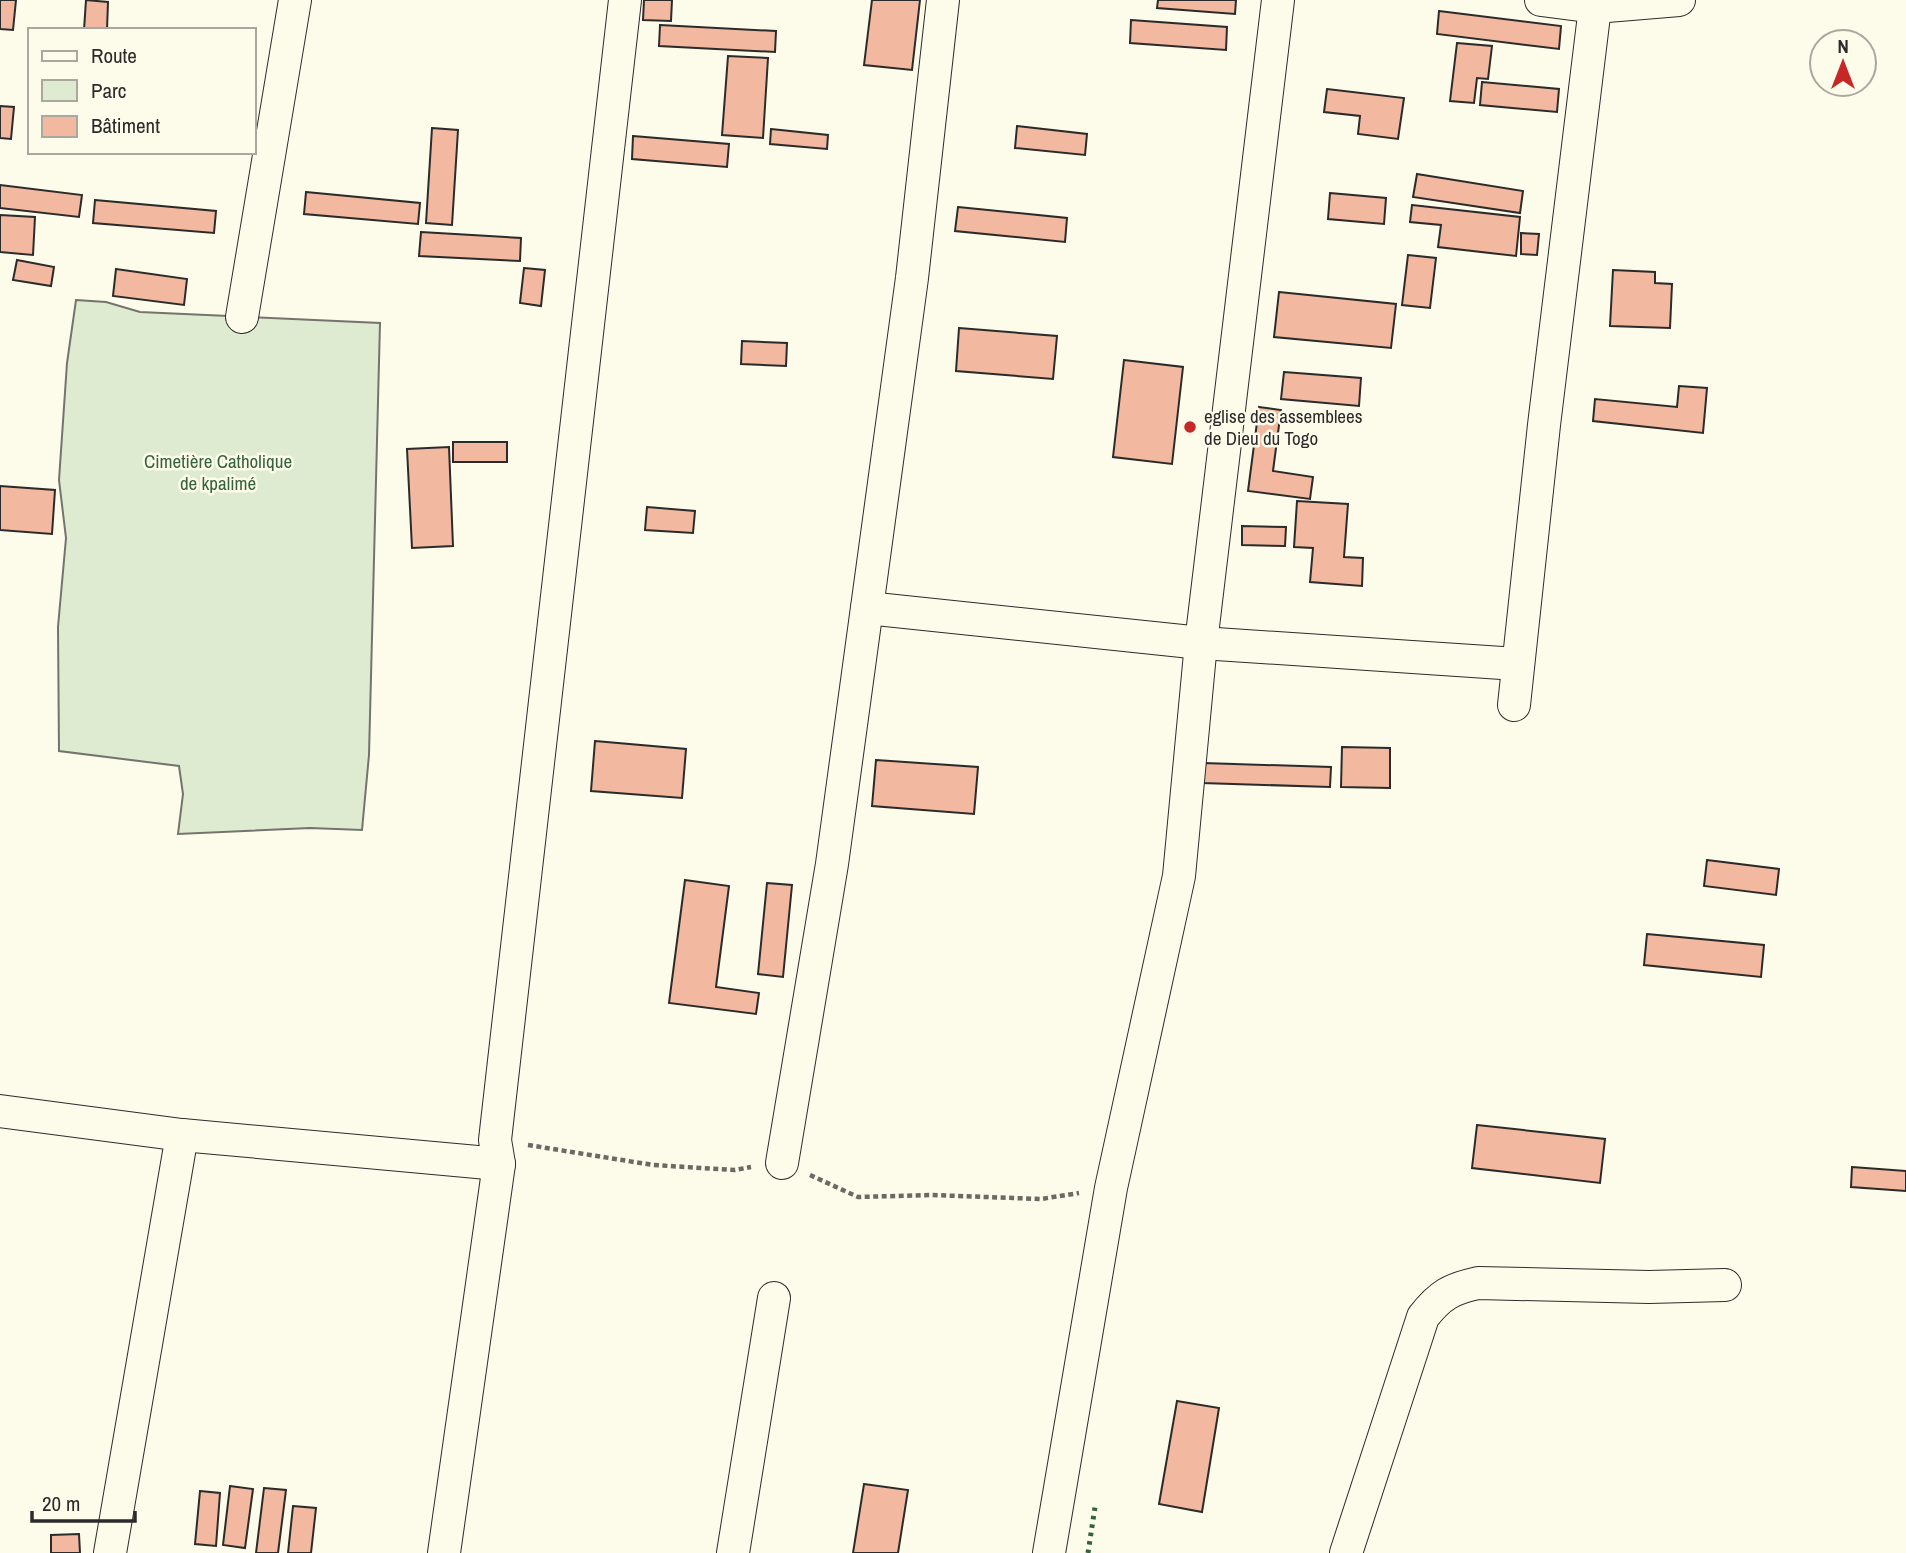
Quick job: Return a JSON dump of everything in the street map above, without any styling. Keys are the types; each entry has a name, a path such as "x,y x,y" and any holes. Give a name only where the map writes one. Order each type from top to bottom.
{"street":[{"path":"242,317 295,0"},
{"path":"444,1553 499,1164 495,1140 625,0"},
{"path":"782,1163 832,864 912,278 943,0"},
{"path":"1049,1553 1111,1188 1179,876 1201,643 1278,0"},
{"path":"1541,0 1595,8 1679,0"},
{"path":"1514,705 1545,411 1595,8"},
{"path":"867,608 1201,643 1517,664"},
{"path":"0,1111 182,1135 499,1164"},
{"path":"110,1553 182,1135"},
{"path":"1346,1553 1423,1317 1436,1301 1455,1288 1479,1283 1649,1287 1725,1285"},
{"path":"733,1553 774,1298"}],"green space":[{"name":"Cimetière Catholique de kpalimé","path":"76,300 106,302 140,312 380,323 369,755 362,830 310,828 178,834 183,794 179,766 59,751 58,627 66,538 59,480 67,363"}],"building":[{"path":"0,0 16,0 13,30 0,29"},
{"path":"86,0 108,2 107,28 84,28"},
{"path":"644,0 672,0 671,21 643,20"},
{"path":"872,0 920,0 912,70 864,65"},
{"path":"1158,0 1236,0 1235,14 1157,8"},
{"path":"1439,11 1561,26 1559,49 1437,34"},
{"path":"1131,20 1227,27 1226,50 1130,43"},
{"path":"660,25 776,31 775,52 659,46"},
{"path":"1457,43 1492,46 1488,79 1477,78 1474,103 1450,101"},
{"path":"728,56 768,58 763,138 722,135"},
{"path":"1482,82 1559,89 1557,112 1480,105"},
{"path":"1327,89 1404,98 1398,139 1358,134 1360,116 1324,112"},
{"path":"0,106 14,107 11,139 0,138"},
{"path":"1017,126 1087,134 1085,155 1015,148"},
{"path":"432,128 458,130 452,225 426,223"},
{"path":"771,129 828,135 827,149 770,144"},
{"path":"633,136 729,144 727,167 632,159"},
{"path":"1417,174 1523,191 1520,213 1413,197"},
{"path":"0,185 82,195 79,217 0,208"},
{"path":"306,192 420,203 418,224 304,214"},
{"path":"1330,193 1386,198 1384,224 1328,219"},
{"path":"95,200 216,211 214,233 93,223"},
{"path":"1412,205 1520,217 1516,256 1438,247 1441,225 1410,222"},
{"path":"958,207 1067,218 1065,242 955,231"},
{"path":"0,215 35,217 33,255 0,252"},
{"path":"421,232 521,238 520,261 419,256"},
{"path":"1521,233 1539,234 1537,255 1521,254"},
{"path":"1408,255 1436,258 1430,308 1402,305"},
{"path":"17,260 54,267 51,286 13,280"},
{"path":"524,268 545,270 541,306 520,303"},
{"path":"116,269 187,279 184,305 113,296"},
{"path":"1613,270 1655,272 1655,283 1672,284 1670,328 1610,326"},
{"path":"1279,292 1396,304 1391,348 1274,337"},
{"path":"959,328 1057,336 1053,379 956,371"},
{"path":"742,341 787,343 786,366 741,364"},
{"path":"1124,360 1183,367 1172,464 1113,457"},
{"path":"1284,372 1361,378 1359,406 1281,399"},
{"path":"1679,386 1707,388 1703,433 1593,421 1595,399 1677,407"},
{"path":"1259,407 1281,410 1273,471 1313,477 1310,499 1248,491"},
{"path":"453,442 507,442 507,462 453,462"},
{"path":"449,447 453,546 412,548 407,449"},
{"path":"0,486 55,490 52,534 0,530"},
{"path":"1297,501 1348,504 1344,557 1363,558 1362,586 1310,582 1313,548 1294,547"},
{"path":"647,507 695,511 693,533 645,530"},
{"path":"1242,526 1286,527 1285,546 1242,545"},
{"path":"595,741 686,749 682,798 591,791"},
{"path":"1342,747 1390,748 1390,788 1341,787"},
{"path":"876,760 978,767 974,814 872,806"},
{"path":"1203,763 1331,767 1330,787 1202,783"},
{"path":"1707,860 1779,869 1776,895 1704,886"},
{"path":"685,880 729,886 716,987 759,993 756,1014 669,1003"},
{"path":"767,883 792,885 783,977 758,974"},
{"path":"1647,934 1764,945 1761,977 1644,965"},
{"path":"1477,1125 1605,1139 1600,1183 1472,1168"},
{"path":"1852,1167 1906,1171 1906,1191 1851,1187"},
{"path":"1177,1401 1219,1408 1202,1512 1159,1504"},
{"path":"864,1484 908,1490 898,1553 853,1553"},
{"path":"230,1486 253,1489 245,1548 223,1545"},
{"path":"264,1488 286,1490 278,1553 256,1553"},
{"path":"200,1491 220,1493 216,1546 195,1544"},
{"path":"293,1506 316,1508 311,1553 288,1553"},
{"path":"79,1534 80,1553 51,1553 51,1535"}],"hedge":[{"path":"1088,1553 1095,1507"}],"place":[{"name":"eglise des assemblees de Dieu du Togo","path":"1190,427"}]}
